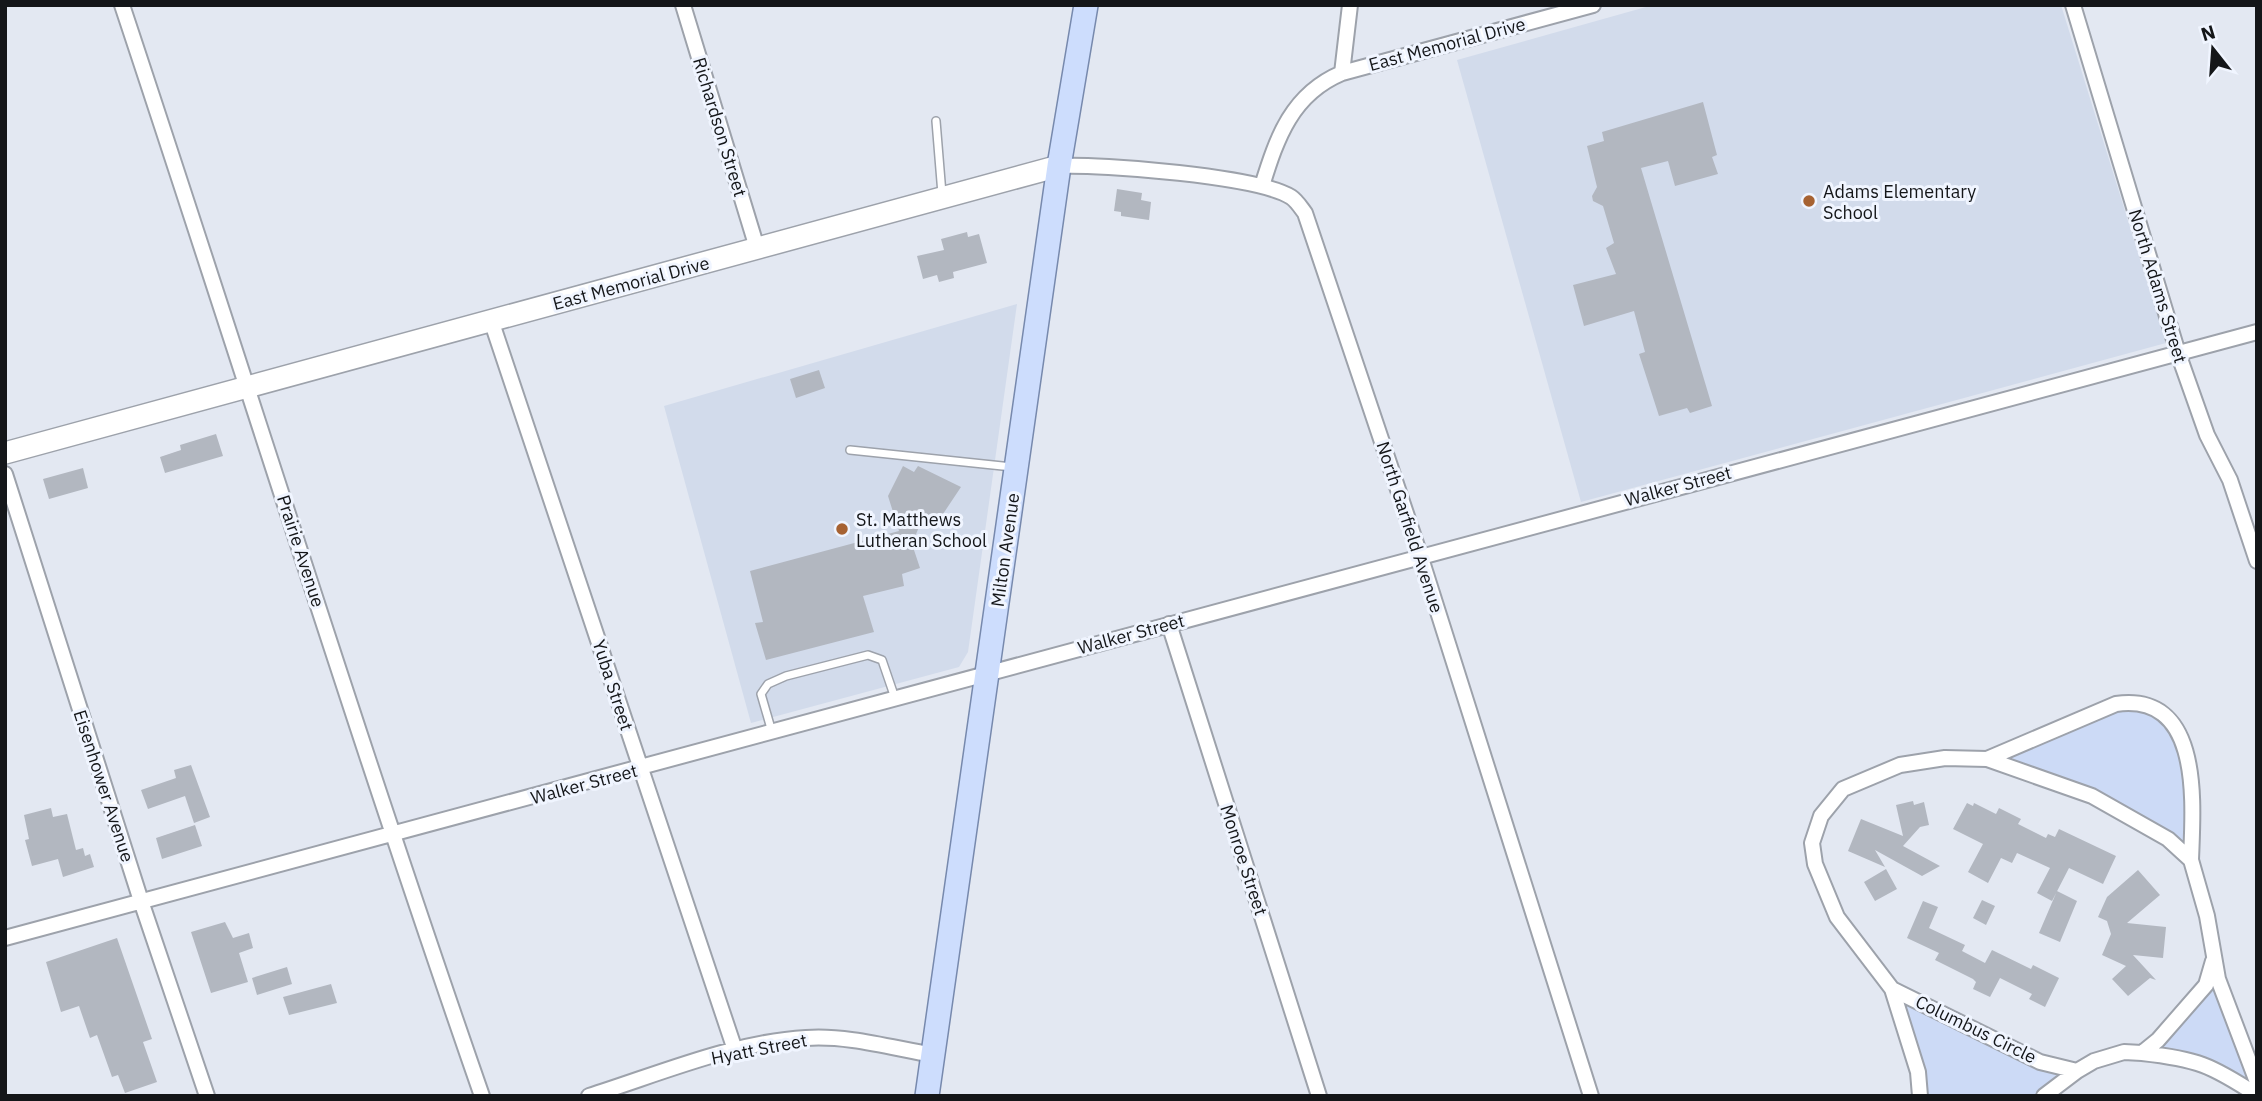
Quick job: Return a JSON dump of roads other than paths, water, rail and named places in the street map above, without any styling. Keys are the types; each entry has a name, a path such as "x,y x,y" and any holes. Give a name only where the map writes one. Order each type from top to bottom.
{"main road":[{"name":"Milton Avenue","path":"927,1096 1059,166 1086,5"},
{"name":"East Memorial Drive","path":"5,453 1059,166"}],"street":[{"name":"Prairie Avenue","path":"122,5 249,387 391,835 482,1096"},
{"name":"Richardson Street","path":"683,5 757,248"},
{"path":"1262,186 1272,155 1293,110 1306,94 1321,82 1342,73 1350,5"},
{"name":"East Memorial Drive","path":"1342,73 1593,5"},
{"name":"North Adams Street","path":"2073,5 2178,353 2207,435 2230,480 2257,561"},
{"name":"East Memorial Drive","path":"1059,166 1112,166 1262,186"},
{"name":"North Garfield Avenue","path":"1262,186 1294,199 1306,213 1420,555 1591,1096"},
{"name":"Yuba Street","path":"491,320 735,1050"},
{"name":"Walker Street","path":"5,938 641,769 1420,555 2257,332"},
{"name":"Eisenhower Avenue","path":"5,474 141,901 207,1096"},
{"name":"Monroe Street","path":"1169,624 1319,1096"},
{"name":"Columbus Circle","path":"1987,759 2116,704 2128,703 2156,710 2170,719 2176,728 2191,775 2191,860 2218,979 2232,1024 2257,1082"},
{"name":"Columbus Circle","path":"1920,1096 1918,1072 1892,989 1851,937 1828,899 1812,852 1815,829 1835,795 1868,776 1921,761 1987,759 2061,784 2126,813 2168,839 2191,860"},
{"path":"2142,1053 2192,1004 2206,985 2214,956"},
{"name":"Columbus Circle","path":"1892,989 2040,1062 2077,1071"},
{"name":"Hyatt Street","path":"589,1096 735,1050 806,1038 841,1039 934,1055"},
{"path":"2044,1096 2094,1061 2124,1052 2190,1058 2220,1071 2257,1095"}],"lane":[{"path":"936,121 942,198"},
{"path":"850,450 1016,467"},
{"path":"772,732 761,694 768,684 786,676 868,655 882,660 895,698"}],"place":[{"name":"Adams Elementary School","path":"1809,201"},
{"name":"St. Matthews Lutheran School","path":"842,529"}]}
